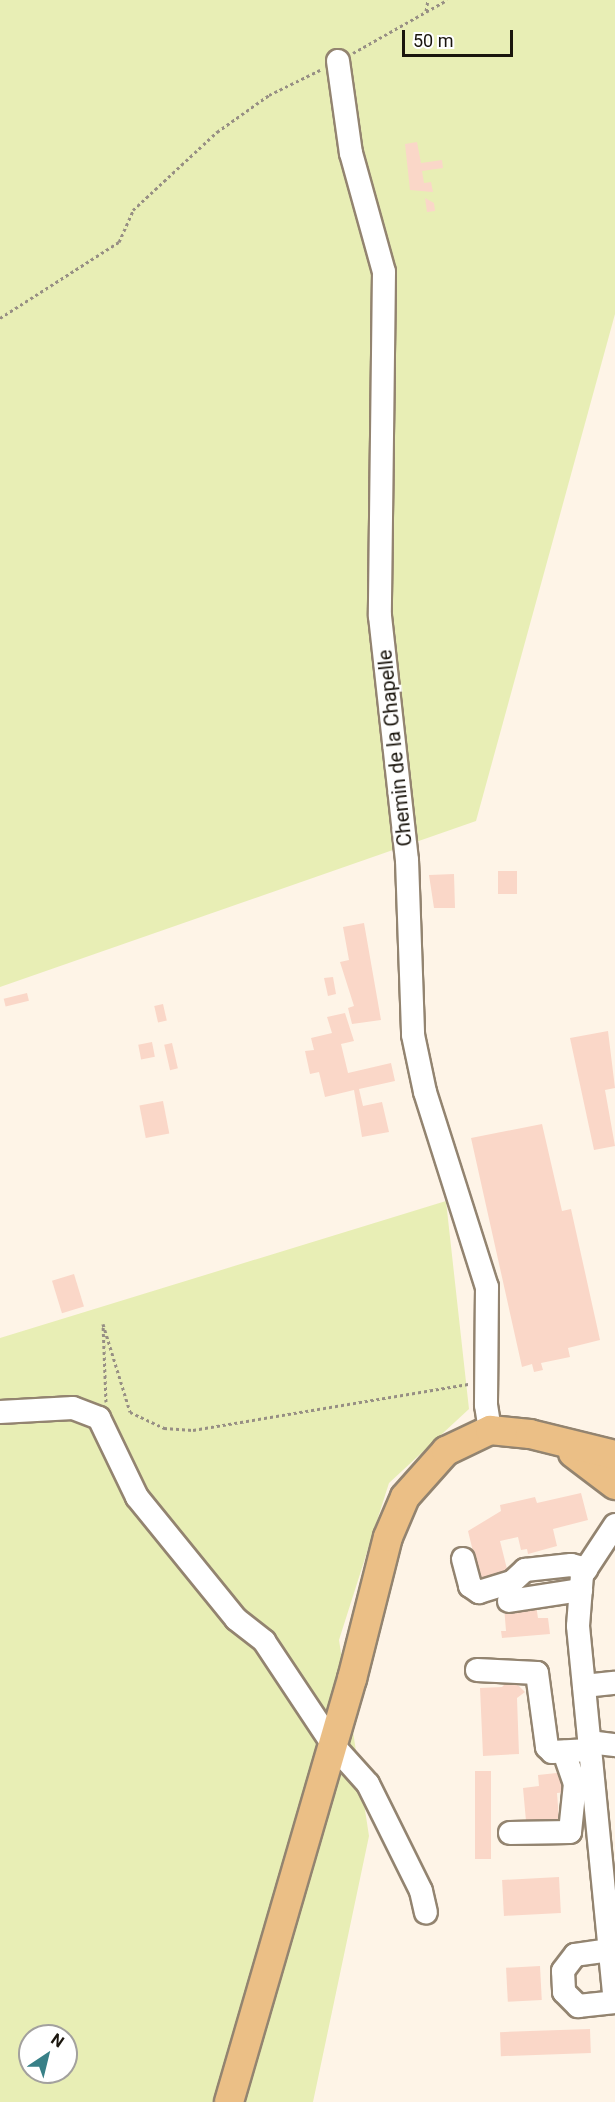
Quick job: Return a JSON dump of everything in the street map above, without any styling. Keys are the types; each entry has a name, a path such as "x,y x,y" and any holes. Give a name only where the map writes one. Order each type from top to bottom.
{"main road":[{"path":"229,2102 333,1745 388,1537 405,1497 446,1451 490,1430 530,1434 555,1443 615,1455"},
{"path":"555,1443 601,1471 615,1485"}],"street":[{"name":"Chemin de la Chapelle","path":"338,61 351,153 384,272 380,615 407,860 413,1035 425,1092 488,1287 490,1430"},
{"path":"0,1412 73,1408 91,1413 105,1427 117,1464 137,1497 236,1619 264,1641 333,1745 368,1784 421,1891 426,1912"},
{"path":"610,1950 575,1955 563,1971 564,1992 578,2006 615,2001 610,1950 599,1841 578,1626 595,1565 615,1525"},
{"path":"463,1559 470,1586 479,1592 512,1582 525,1570 595,1565"},
{"path":"509,1601 595,1565"},
{"path":"477,1670 537,1673 546,1747 552,1752 615,1745"},
{"path":"584,1686 615,1683"},
{"path":"564,1752 575,1785 575,1822 570,1832"},
{"path":"510,1833 570,1832 581,1842 599,1841"}],"path":[{"path":"426,11 428,0"},
{"path":"0,318 119,242 133,210 217,132 269,94 338,61 447,0"},
{"path":"91,1413 104,1407 109,1394 103,1323 130,1412 164,1428 193,1430 488,1381"}],"green space":[{"path":"0,0 615,0 615,314 476,821 0,987"},
{"path":"446,1201 469,1409 389,1483 339,1640 369,1836 313,2102 0,2102 0,1338"}],"building":[{"path":"417,142 421,163 442,160 443,168 422,171 424,183 431,182 433,192 410,190 405,144"},
{"path":"425,198 434,203 435,211 427,212"},
{"path":"498,871 517,871 517,894 498,894"},
{"path":"454,874 455,908 434,908 429,875"},
{"path":"364,923 381,1020 352,1024 348,1008 354,1006 340,962 349,960 343,927"},
{"path":"333,977 336,994 328,996 324,978"},
{"path":"27,993 29,1001 6,1007 4,999"},
{"path":"163,1004 167,1021 158,1023 154,1006"},
{"path":"345,1013 354,1041 341,1044 348,1073 391,1063 395,1081 359,1089 363,1106 382,1102 389,1132 362,1137 354,1090 325,1097 319,1072 310,1074 305,1051 314,1050 311,1038 332,1033 327,1017"},
{"path":"608,1031 615,1088 605,1090 615,1146 594,1150 570,1038"},
{"path":"152,1042 155,1057 141,1059 138,1045"},
{"path":"172,1043 178,1068 170,1070 164,1045"},
{"path":"163,1101 169,1133 146,1138 139,1106"},
{"path":"542,1124 562,1211 571,1209 600,1340 568,1348 570,1357 541,1363 543,1370 534,1372 532,1364 522,1367 471,1138"},
{"path":"74,1274 84,1307 62,1313 52,1281"},
{"path":"581,1493 588,1520 553,1529 557,1546 528,1554 527,1549 521,1550 518,1537 500,1541 509,1577 481,1584 468,1531 501,1511 500,1505 535,1497 537,1503"},
{"path":"536,1605 538,1618 548,1618 550,1634 502,1638 501,1631 506,1631 504,1606"},
{"path":"511,1678 525,1692 517,1698 519,1754 483,1756 480,1688 502,1687"},
{"path":"475,1771 491,1771 491,1859 475,1859"},
{"path":"566,1772 568,1792 557,1793 559,1819 526,1821 523,1788 539,1786 538,1775"},
{"path":"559,1877 561,1913 504,1916 502,1880"},
{"path":"540,1966 542,2000 508,2002 506,1968"},
{"path":"590,2029 591,2053 501,2056 500,2032"}]}
